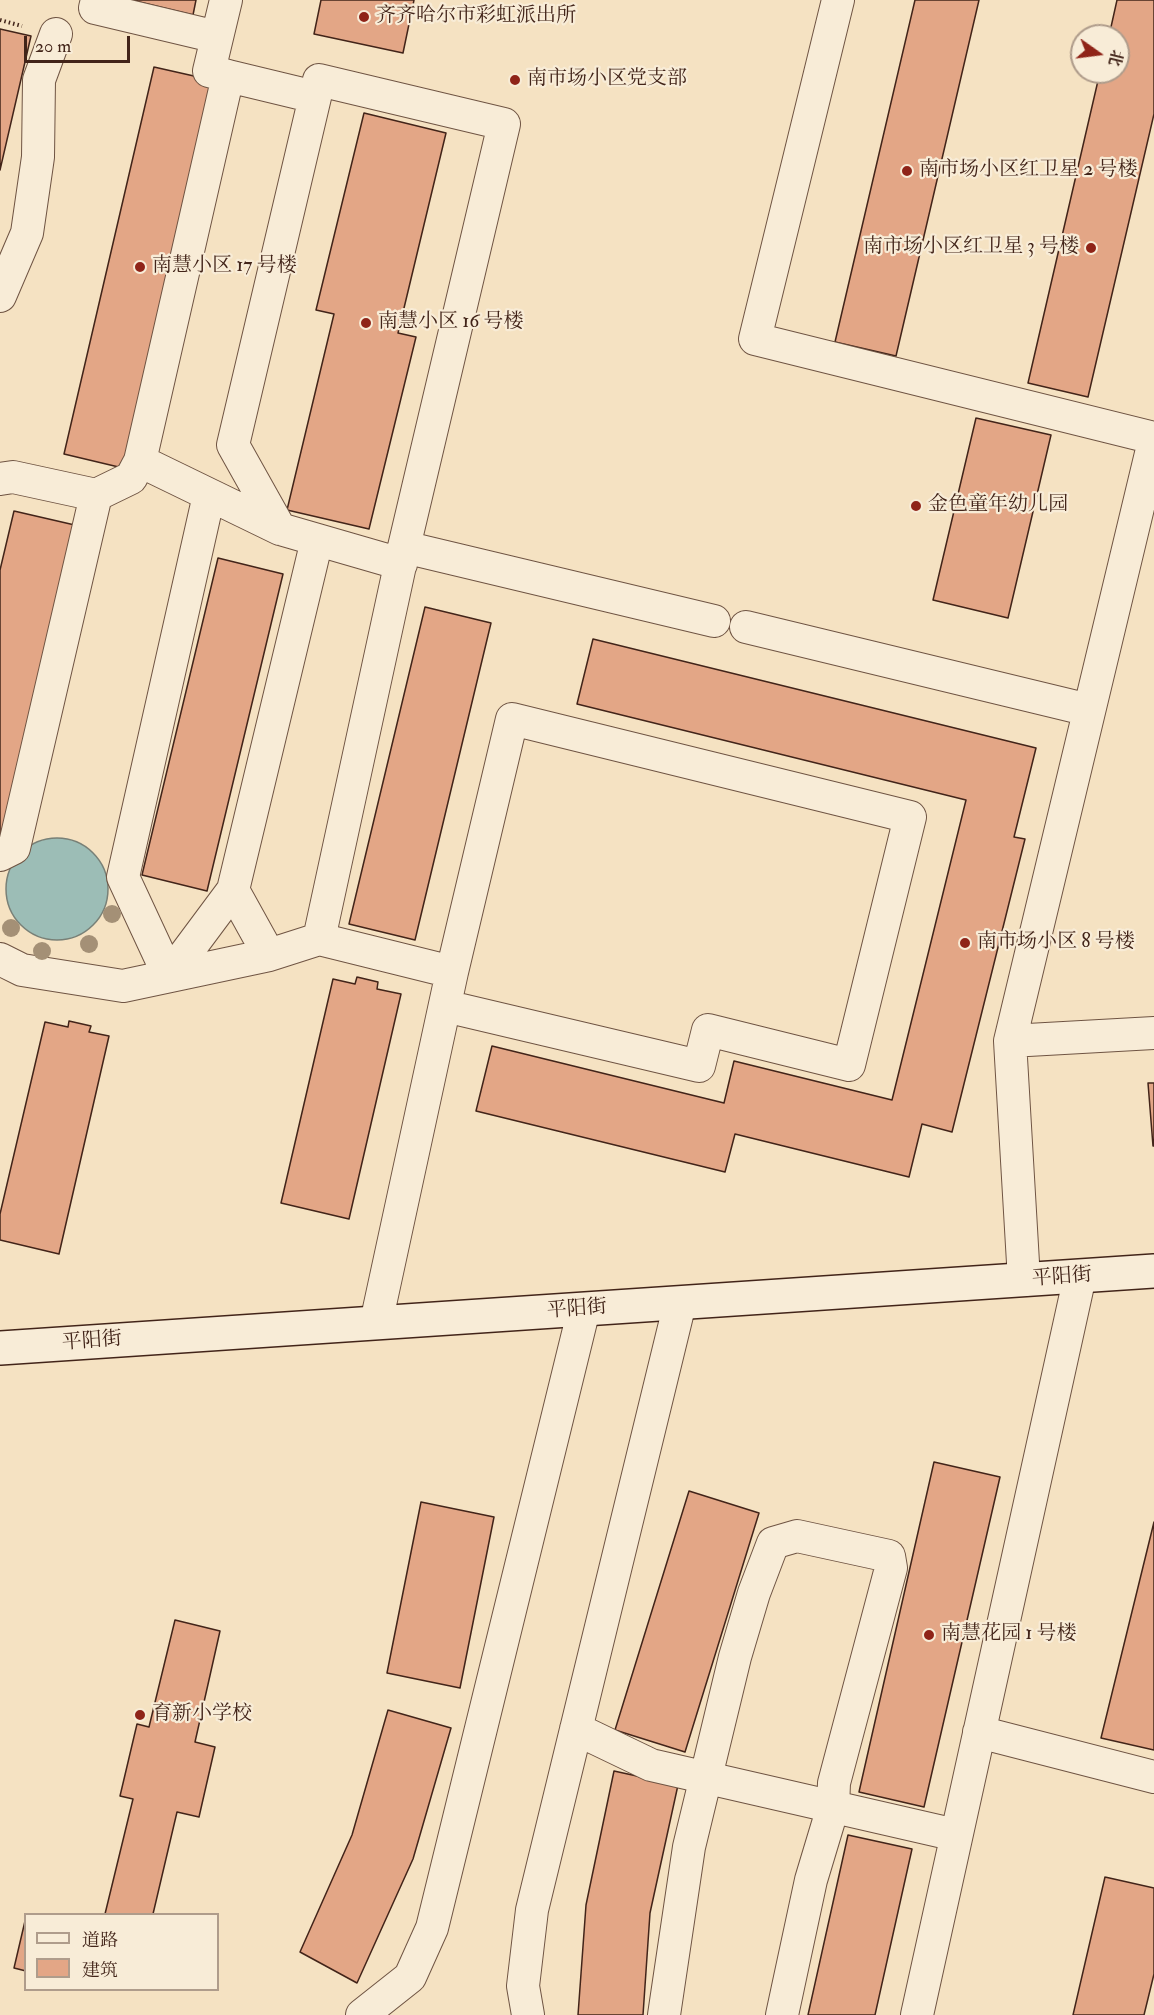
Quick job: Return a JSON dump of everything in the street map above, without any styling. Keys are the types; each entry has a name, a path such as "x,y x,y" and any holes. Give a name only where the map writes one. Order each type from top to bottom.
{"main road":[{"name":"平阳街","path":"0,1348 1154,1271"}],"street":[{"path":"97,0 95,8 217,37"},
{"path":"226,0 209,71 315,97"},
{"path":"838,0 755,339 1154,439 1149,478 1089,710 1011,1041 1024,1280"},
{"path":"0,296 27,233 38,157 39,80 56,34"},
{"path":"0,479 13,477 96,495 130,478 140,461 228,76"},
{"path":"280,529 232,445 319,80 504,124 403,555 319,939"},
{"path":"140,461 280,529 317,540 403,555 714,621"},
{"path":"0,855 14,848 96,495"},
{"path":"169,976 123,877 209,495"},
{"path":"169,976 233,890 317,540"},
{"path":"746,627 1089,710"},
{"path":"376,1323 452,972 512,719 909,818 849,1065 708,1030 699,1066 445,1006"},
{"path":"233,890 269,956"},
{"path":"0,958 22,970 123,986 269,956 319,939 452,972"},
{"path":"1011,1041 1152,1024"},
{"path":"917,2015 1080,1276"},
{"path":"528,2015 523,1986 532,1910 680,1303"},
{"path":"362,2015 410,1977 432,1928 584,1309"},
{"path":"664,2015 689,1847 735,1658 754,1593 773,1543 797,1536 889,1557 891,1568 834,1783 833,1807 811,1880 800,1940 782,2015"},
{"path":"576,1729 651,1765 956,1836"},
{"path":"979,1732 1154,1777"}],"water":[{"path":"57,838 76,842 93,853 104,870 108,889 104,908 93,925 76,936 57,940 38,936 21,925 10,908 6,889 10,870 21,853 38,842"}],"building":[{"path":"131,0 196,0 193,15"},
{"name":"齐齐哈尔市彩虹派出所","path":"321,0 414,0 403,53 314,34"},
{"name":"南市场小区红卫星 2 号楼","path":"915,0 979,0 896,356 835,342"},
{"name":"南市场小区红卫星 3 号楼","path":"1117,0 1154,0 1154,114 1088,397 1028,383 1097,84 1130,84 1130,24 1112,24"},
{"path":"0,29 31,36 0,170"},
{"name":"南慧小区 17 号楼","path":"154,67 216,81 127,469 64,454"},
{"name":"南慧小区 16 号楼","path":"364,113 446,133 398,333 416,337 369,529 287,510 334,314 316,310"},
{"name":"金色童年幼儿园","path":"976,418 1051,435 1008,618 933,600"},
{"path":"14,511 79,526 0,843 0,570"},
{"path":"218,558 283,574 207,891 142,875"},
{"path":"425,607 491,623 415,940 349,924"},
{"name":"南市场小区 8 号楼","path":"593,639 1036,748 1014,837 1025,839 952,1132 922,1124 909,1177 735,1134 725,1172 476,1111 492,1046 724,1103 734,1061 892,1100 966,800 577,704"},
{"path":"357,977 378,982 377,989 401,994 349,1219 281,1203 333,979 355,984"},
{"path":"69,1021 91,1026 89,1032 109,1036 59,1254 0,1240 0,1214 45,1022 68,1027"},
{"path":"1148,1083 1154,1083 1154,1146 1153,1146"},
{"name":"南慧花园 1 号楼","path":"934,1462 1000,1477 924,1807 859,1792"},
{"path":"689,1491 759,1513 685,1752 615,1730"},
{"path":"421,1502 494,1517 460,1688 387,1673"},
{"path":"1154,1522 1154,1750 1101,1738"},
{"name":"育新小学校","path":"175,1620 220,1631 195,1742 215,1747 199,1817 177,1812 153,1913 105,1913 133,1799 120,1796 137,1724 149,1727"},
{"path":"388,1710 451,1728 413,1859 357,1983 300,1952 352,1835"},
{"path":"614,1771 678,1785 650,1913 643,2015 578,2015 586,1905"},
{"path":"848,1835 912,1849 875,2015 808,2015"},
{"path":"1105,1877 1154,1888 1154,1974 1144,2015 1073,2015"},
{"path":"24,1925 24,1970 14,1968"}],"place":[{"name":"齐齐哈尔市彩虹派出所","path":"364,17"},
{"name":"南市场小区党支部","path":"515,80"},
{"name":"南市场小区红卫星 2 号楼","path":"907,171"},
{"name":"南市场小区红卫星 3 号楼","path":"1091,248"},
{"name":"南慧小区 17 号楼","path":"140,267"},
{"name":"南慧小区 16 号楼","path":"366,323"},
{"name":"金色童年幼儿园","path":"916,506"},
{"name":"南市场小区 8 号楼","path":"965,943"},
{"name":"南慧花园 1 号楼","path":"929,1635"},
{"name":"育新小学校","path":"140,1715"}]}
